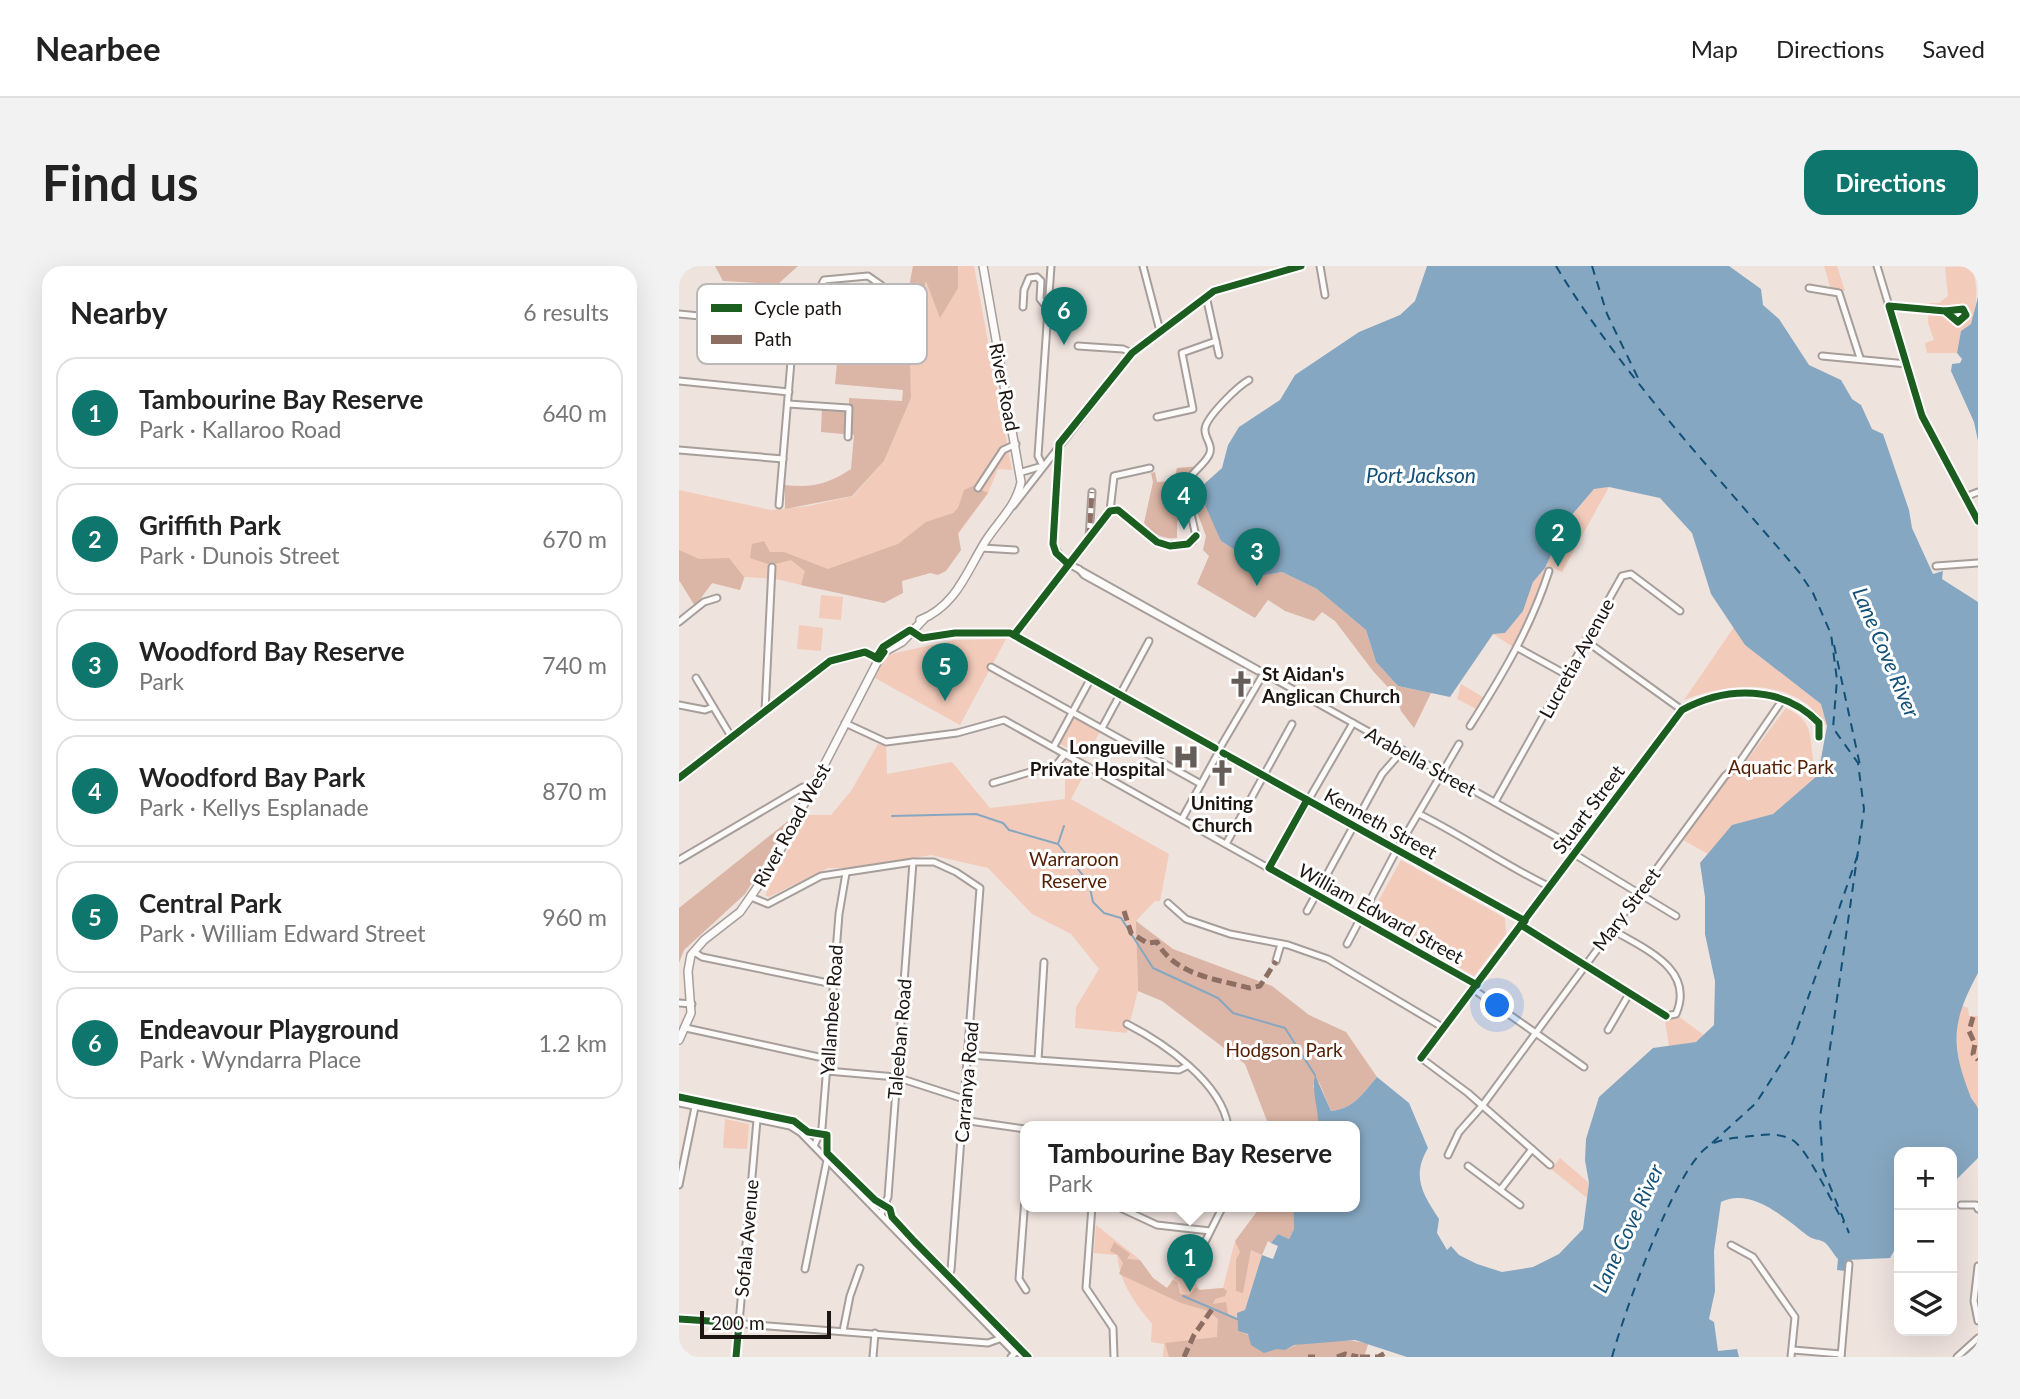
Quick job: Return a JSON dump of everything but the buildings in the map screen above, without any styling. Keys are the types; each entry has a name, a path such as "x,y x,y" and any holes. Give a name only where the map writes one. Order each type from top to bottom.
{"main road":[{"name":"River Road","path":"983,266 1022,472 1020,489 1013,506"},
{"path":"1889,306 1922,416 1978,521"},
{"path":"679,778 830,661 863,652 878,658 883,647 911,631 963,585 982,548 1013,506"},
{"name":"River Road West","path":"694,951 740,912 772,866 878,658"},
{"path":"679,1040 686,1028 692,1004 688,971 694,951"}],"street":[{"path":"1042,464 1038,456 1051,266"},
{"path":"1143,266 1160,331"},
{"path":"1013,506 1042,464 1132,353 1220,288 1301,266"},
{"path":"1320,266 1325,295"},
{"path":"1877,266 1889,306 1945,311"},
{"path":"822,284 824,280 869,276 880,284"},
{"path":"1023,307 1024,290 1029,278 1037,277 1041,281 1040,299 1048,309"},
{"path":"1809,288 1839,293 1860,358"},
{"path":"1206,296 1219,355"},
{"path":"679,314 697,316"},
{"path":"1157,417 1193,409 1182,353 1216,341"},
{"path":"1079,346 1123,349 1132,353"},
{"path":"1822,356 1907,364"},
{"path":"779,505 793,364"},
{"path":"1110,511 1118,510 1163,544 1188,544 1196,536 1189,505 1188,481 1208,457 1210,444 1204,432 1206,424 1217,408 1249,380"},
{"path":"679,381 789,392"},
{"path":"788,404 849,408 848,437"},
{"path":"978,488 1003,450 1016,444"},
{"path":"1059,444 1052,544 1059,557 1068,564"},
{"path":"679,450 783,459"},
{"path":"1022,472 1032,471 1042,464"},
{"path":"1014,635 1110,511 1114,477 1150,468"},
{"path":"1089,538 1092,492"},
{"path":"1965,498 1978,492"},
{"path":"982,548 1015,550"},
{"path":"1936,566 1978,563"},
{"name":"Arabella Street","path":"1068,564 1250,668 1264,673 1495,802 1676,916"},
{"path":"765,711 772,567"},
{"path":"1470,726 1518,648 1537,609 1549,571"},
{"name":"Lucretia Avenue","path":"1495,802 1622,576 1627,573 1680,611"},
{"path":"679,622 704,602 717,598"},
{"name":"Kenneth Street","path":"911,631 922,638 955,632 1014,635 1523,923 1665,1016 1676,1014 1681,990 1676,974 1661,960 1611,929"},
{"path":"1586,640 1682,710 1704,698 1763,692 1803,707 1819,723 1819,737"},
{"path":"1102,728 1149,641"},
{"path":"1518,648 1567,675"},
{"path":"991,667 1201,784"},
{"path":"1182,819 1264,673"},
{"path":"696,678 732,738"},
{"path":"1054,746 1091,678"},
{"name":"Mary Street","path":"1448,1156 1459,1132 1482,1106 1725,776 1737,766 1783,699"},
{"path":"679,705 705,710 713,707"},
{"name":"Stuart Street","path":"1482,1106 1421,1058 1682,710"},
{"name":"William Edward Street","path":"845,723 886,742 957,733 1004,720 1361,919 1475,987 1535,1034 1584,1067"},
{"path":"1269,868 1353,723"},
{"path":"1226,844 1293,724"},
{"path":"1347,944 1397,850 1459,744"},
{"path":"1307,911 1382,774 1403,750"},
{"path":"993,783 1057,764 1065,754"},
{"path":"679,860 803,787 814,786"},
{"path":"1419,814 1459,833 1509,866 1550,887"},
{"path":"751,897 768,904 821,876 913,862"},
{"name":"Carranya Road","path":"913,862 934,862 977,884 981,892 951,1270 947,1281"},
{"name":"Taleeban Road","path":"881,1214 888,1197 913,862"},
{"name":"Yallambee Road","path":"814,1146 822,1128 839,914 846,873"},
{"path":"1168,903 1186,919 1230,934 1281,944 1328,959 1444,1028"},
{"path":"1276,961 1281,944"},
{"path":"694,951 702,957 833,984"},
{"path":"1038,1060 1044,962"},
{"path":"1608,1030 1629,994"},
{"path":"679,1003 692,1004"},
{"path":"1127,1024 1154,1038 1216,1094 1227,1121"},
{"path":"686,1028 828,1059"},
{"path":"968,1055 1179,1070 1189,1068"},
{"path":"827,1071 896,1077 964,1099"},
{"path":"679,1103 790,1126 801,1133 1002,1338 1012,1354 1020,1352 1023,1357"},
{"path":"1482,1106 1551,1165"},
{"path":"679,1185 695,1107"},
{"name":"Sofala Avenue","path":"736,1357 757,1120"},
{"path":"962,1120 1020,1128"},
{"path":"1501,1189 1532,1149"},
{"path":"805,1269 827,1160"},
{"path":"1468,1166 1520,1205"},
{"path":"1961,1205 1976,1205 1978,1209"},
{"path":"1024,1212 1019,1279 1026,1290"},
{"path":"1092,1212 1086,1288 1113,1328 1114,1357"},
{"path":"1129,1212 1157,1225 1210,1231"},
{"path":"1187,1278 1220,1212"},
{"path":"1731,1245 1753,1257 1795,1317 1791,1357"},
{"path":"1793,1350 1841,1356 1849,1264"},
{"path":"1978,1266 1974,1301 1978,1321"},
{"path":"843,1331 850,1296 860,1268"},
{"path":"679,1319 988,1343 1002,1338"},
{"path":"873,1357 874,1333"},
{"path":"1957,1357 1978,1338"}],"green space":[{"path":"715,266 798,266 778,284 723,281"},
{"path":"913,266 958,266 958,288 940,318 926,281 925,284 909,284"},
{"path":"930,266 974,266 1012,470 998,469 988,493 930,573 901,581 903,593 814,588 776,579 745,577 740,590 712,583 695,606 679,580 679,490 771,510 809,506 853,496 884,461 911,398 910,364 927,364 926,284"},
{"path":"1824,266 1837,266 1845,291 1831,290"},
{"path":"1972,266 1976,288 1975,309 1971,324 1961,331 1957,353 1927,353 1925,343 1934,340 1928,323 1929,303 1939,303 1948,296 1945,267"},
{"path":"837,364 910,364 911,398 884,461 852,496 785,509 785,485 820,484 851,469 854,435 821,432 822,408 849,406 849,398 902,401 903,390 835,384"},
{"path":"1201,466 1196,474 1221,541 1238,552 1254,577 1282,572 1317,589 1366,630 1376,662 1398,686 1431,693 1414,728 1401,711 1396,696 1335,621 1322,612 1314,621 1285,611 1268,600 1255,618 1197,584 1209,556 1203,550 1206,536 1186,483 1177,523 1177,538 1159,535 1144,523 1153,482 1151,473 1155,472 1157,482 1174,481 1177,468"},
{"path":"973,486 988,493 958,533 961,550 946,571 938,575 930,573 902,581 903,593 884,603 801,585 805,571 791,560 771,565 750,558 752,544 764,541 770,552 784,552 828,569 898,544 926,522 953,513 958,508 964,490"},
{"path":"1609,487 1562,572 1549,566 1513,647 1493,634 1505,633 1523,611 1533,582 1545,568 1567,522 1594,489"},
{"path":"679,550 699,559 729,558 744,577 740,590 712,583 695,606 679,580"},
{"path":"821,595 843,597 841,620 819,618"},
{"path":"799,625 823,628 821,651 797,649"},
{"name":"Aquatic Park","path":"1734,627 1745,645 1821,704 1827,726 1807,704 1790,695 1760,687 1729,688 1684,700"},
{"path":"1006,639 960,725 875,678 886,655 954,640"},
{"path":"1461,684 1486,699 1478,710 1457,699"},
{"name":"Aquatic Park","path":"1786,708 1797,714 1808,728 1818,775 1773,814 1732,826 1708,854 1683,840 1728,776 1741,768"},
{"path":"1075,716 1101,730 1085,758 1060,744"},
{"name":"Warraroon Reserve","path":"878,744 886,745 887,774 952,762 990,808 1065,799 1065,760 1086,771 1071,799 1169,854 1160,901 1155,901 1136,921 1310,1076 1320,1111 1319,1121 1296,1121 1299,1108 1137,954 1138,991 1127,1033 1075,1028 1076,1007 1099,969 1071,934 1032,914 988,868 931,855 857,868 828,868 769,897 765,895 806,815 831,815 851,791"},
{"path":"793,817 745,894 684,950 679,963 679,908"},
{"path":"1401,860 1505,918 1506,934 1474,976 1370,916"},
{"name":"Hodgson Park","path":"1136,921 1173,949 1272,986 1309,1015 1346,1032 1377,1077 1352,1104 1331,1111 1319,1082 1313,1085 1319,1109 1318,1121 1267,1121 1245,1064 1162,1001 1138,991"},
{"path":"1960,1005 1968,1008 1969,1016 1978,1016 1978,1108 1961,1072 1957,1045"},
{"path":"1678,1016 1704,1035 1696,1042 1669,1046 1665,1021"},
{"path":"725,1119 749,1124 747,1149 723,1148"},
{"path":"1560,1158 1589,1183 1587,1198 1551,1169"},
{"path":"1257,1212 1293,1212 1294,1229 1289,1239 1278,1234 1271,1243 1268,1241 1262,1255 1251,1250 1243,1293 1236,1291 1236,1260 1240,1252 1235,1241"},
{"path":"1096,1225 1138,1258 1153,1278 1167,1288 1181,1268 1188,1271 1200,1290 1223,1288 1235,1241 1262,1255 1245,1310 1294,1345 1368,1344 1364,1357 1163,1357 1164,1344 1151,1342 1152,1324 1125,1284 1117,1255 1094,1253"},
{"path":"1114,1242 1130,1254 1127,1259 1140,1260 1153,1278 1167,1288 1173,1280 1177,1282 1180,1294 1189,1295 1196,1287 1199,1290 1223,1288 1227,1291 1225,1296 1215,1299 1213,1304 1226,1302 1228,1314 1237,1320 1238,1331 1285,1350 1314,1341 1359,1342 1368,1344 1364,1357 1169,1357 1165,1343 1217,1337 1218,1319 1208,1311 1181,1303 1119,1274 1123,1263 1118,1255 1110,1251"}],"water":[{"name":"Port Jackson","path":"1427,266 1729,266 1761,289 1763,305 1779,319 1809,365 1841,380 1852,399 1861,405 1872,429 1883,434 1909,510 1912,528 1933,574 1943,571 1942,579 1978,602 1978,973 1959,1019 1957,1047 1964,1077 1978,1109 1978,1158 1957,1179 1957,1147 1894,1147 1894,1251 1890,1258 1847,1260 1845,1271 1837,1270 1838,1259 1826,1243 1808,1236 1767,1207 1744,1198 1721,1202 1714,1251 1715,1291 1709,1319 1714,1322 1718,1351 1737,1349 1739,1357 1407,1357 1355,1340 1294,1345 1285,1350 1277,1349 1264,1353 1251,1345 1248,1334 1238,1331 1237,1313 1245,1310 1262,1255 1273,1259 1278,1246 1271,1243 1278,1234 1289,1239 1294,1229 1293,1212 1360,1212 1360,1121 1318,1121 1315,1075 1331,1111 1352,1104 1377,1077 1409,1103 1428,1148 1420,1168 1421,1185 1439,1219 1437,1233 1447,1250 1451,1246 1459,1255 1502,1272 1533,1267 1559,1254 1583,1229 1589,1183 1585,1160 1586,1139 1599,1097 1653,1048 1696,1042 1714,1025 1715,981 1705,934 1705,897 1700,863 1732,825 1773,814 1818,775 1827,726 1821,704 1745,645 1711,594 1692,533 1660,498 1609,487 1594,489 1566,522 1545,568 1533,582 1523,611 1505,633 1493,634 1450,697 1398,686 1376,662 1366,630 1317,589 1282,572 1254,577 1238,552 1221,541 1205,505 1202,486 1222,468 1228,445 1239,427 1280,400 1295,375 1359,332 1400,315 1415,301"},
{"path":"1978,297 1978,441 1974,422 1951,371 1952,364 1960,363 1962,359 1957,353 1961,331 1971,324"}],"waterway":[{"path":"892,816 976,814 1003,823 1009,830 1058,844 1089,883 1093,902 1104,913 1121,918 1153,968 1218,998 1233,1013 1285,1028 1315,1075"},
{"path":"1058,844 1064,826"},
{"path":"1183,1296 1237,1319"}],"ferry route":[{"path":"1556,266 1582,307 1640,386 1799,572 1813,593 1831,634 1837,680 1833,728 1858,763 1864,809 1820,1118 1823,1169 1849,1233"},
{"path":"1592,266 1607,314 1638,378"},
{"path":"1834,645 1861,770"},
{"path":"1712,1143 1756,1103 1790,1050 1858,854"},
{"path":"1612,1357 1638,1278 1679,1185 1693,1163 1706,1148 1716,1142 1762,1135 1779,1135 1794,1141 1814,1167 1844,1223"}],"marked path":[{"path":"1089,538 1092,492"},
{"path":"1124,911 1131,933 1147,943 1157,942 1174,962 1197,974 1250,988 1260,986 1276,961"},
{"path":"1973,1017 1969,1031 1975,1044 1973,1054 1978,1060"},
{"path":"1184,1357 1194,1335 1213,1308"},
{"path":"1360,1357 1378,1357 1387,1352"},
{"path":"1337,1357 1345,1354 1358,1357"},
{"path":"1308,1357 1315,1357"}],"cycle path":[{"path":"1068,564 1056,553 1053,544 1059,444 1132,353 1214,291 1301,266"},
{"path":"1945,311 1958,322 1966,315 1963,309 1945,311 1889,306 1922,416 1978,521"},
{"path":"1014,635 1110,511 1118,510 1157,542 1170,546 1188,544 1196,536"},
{"path":"876,658 883,647 910,630 922,638 955,633 1010,633 1215,748"},
{"path":"679,778 830,661 865,652 879,659 884,652"},
{"path":"1421,1058 1682,710 1699,702 1735,694 1771,696 1788,702 1819,723 1819,737"},
{"path":"1223,753 1525,921"},
{"path":"1307,800 1269,868 1477,985"},
{"path":"1521,925 1666,1016"},
{"path":"679,1097 794,1121 808,1132 827,1135 827,1153 875,1200 890,1209 892,1217 914,1241 1028,1357"},
{"path":"679,1319 739,1323 736,1357"}],"place":[{"name":"Endeavour Playground","path":"1064,345"},
{"name":"Woodford Bay Park","path":"1184,530"},
{"name":"Griffith Park","path":"1558,567"},
{"name":"Woodford Bay Reserve","path":"1257,586"},
{"name":"St Aidan's Anglican Church","path":"1241,684"},
{"name":"Central Park","path":"945,701"},
{"name":"Longueville Private Hospital","path":"1186,757"},
{"name":"Uniting Church","path":"1222,773"},
{"name":"Tambourine Bay Reserve","path":"1190,1292"}],"water label":[{"name":"Lane Cove River","path":"1887,652"},
{"name":"Lane Cove River","path":"1627,1228"}]}
